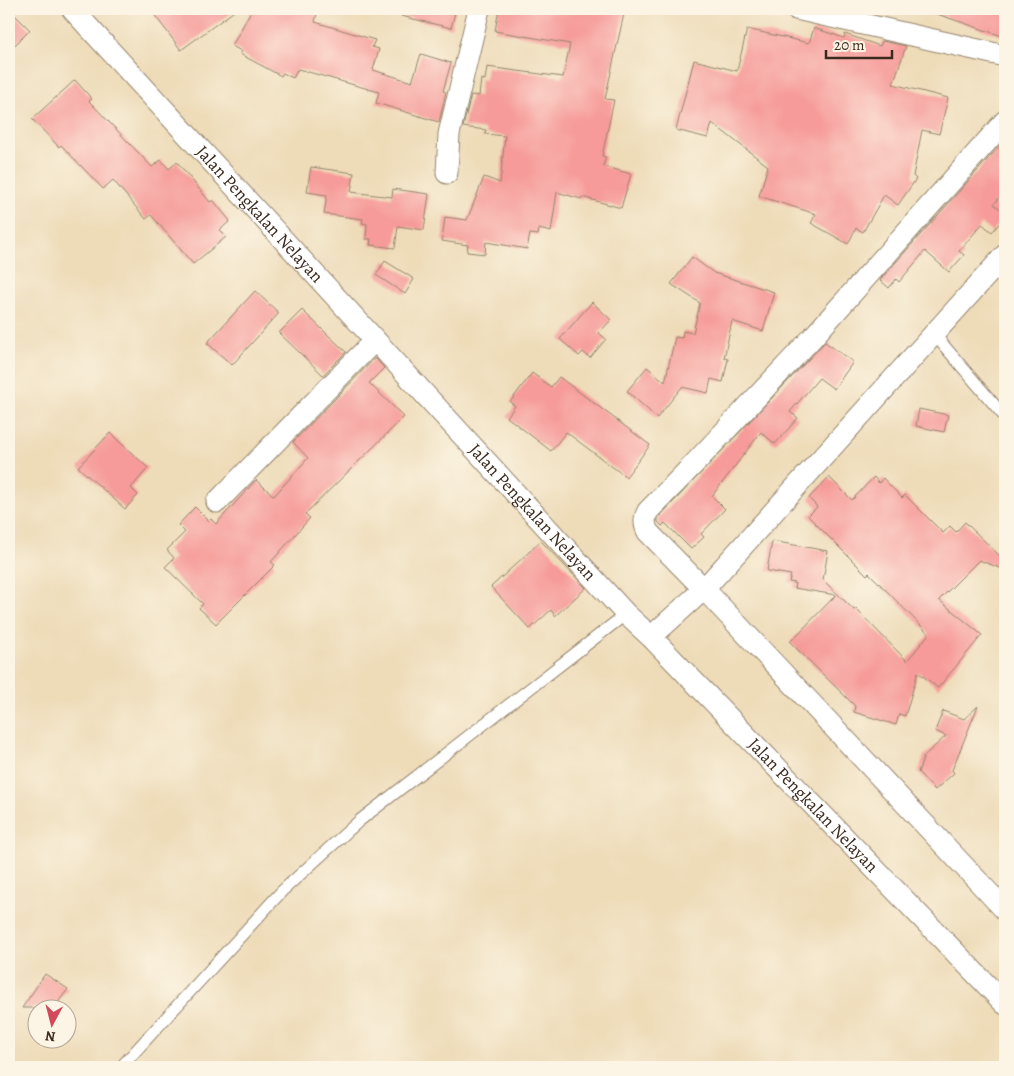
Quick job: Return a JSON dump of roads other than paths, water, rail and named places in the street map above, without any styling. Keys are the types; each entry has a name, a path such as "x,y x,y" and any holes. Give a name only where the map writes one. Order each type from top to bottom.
{"street":[{"name":"Jalan Pengkalan Nelayan","path":"72,9 626,614 1005,1004"},
{"path":"447,173 448,134 480,9"},
{"path":"796,9 1005,56"},
{"path":"1005,121 813,336 645,516 648,532 704,589 1005,910"},
{"path":"651,638 704,589 1005,255"},
{"path":"217,502 375,340"}],"lane":[{"path":"934,334 1004,416"},
{"path":"120,1067 282,891 359,821 626,614"}]}
